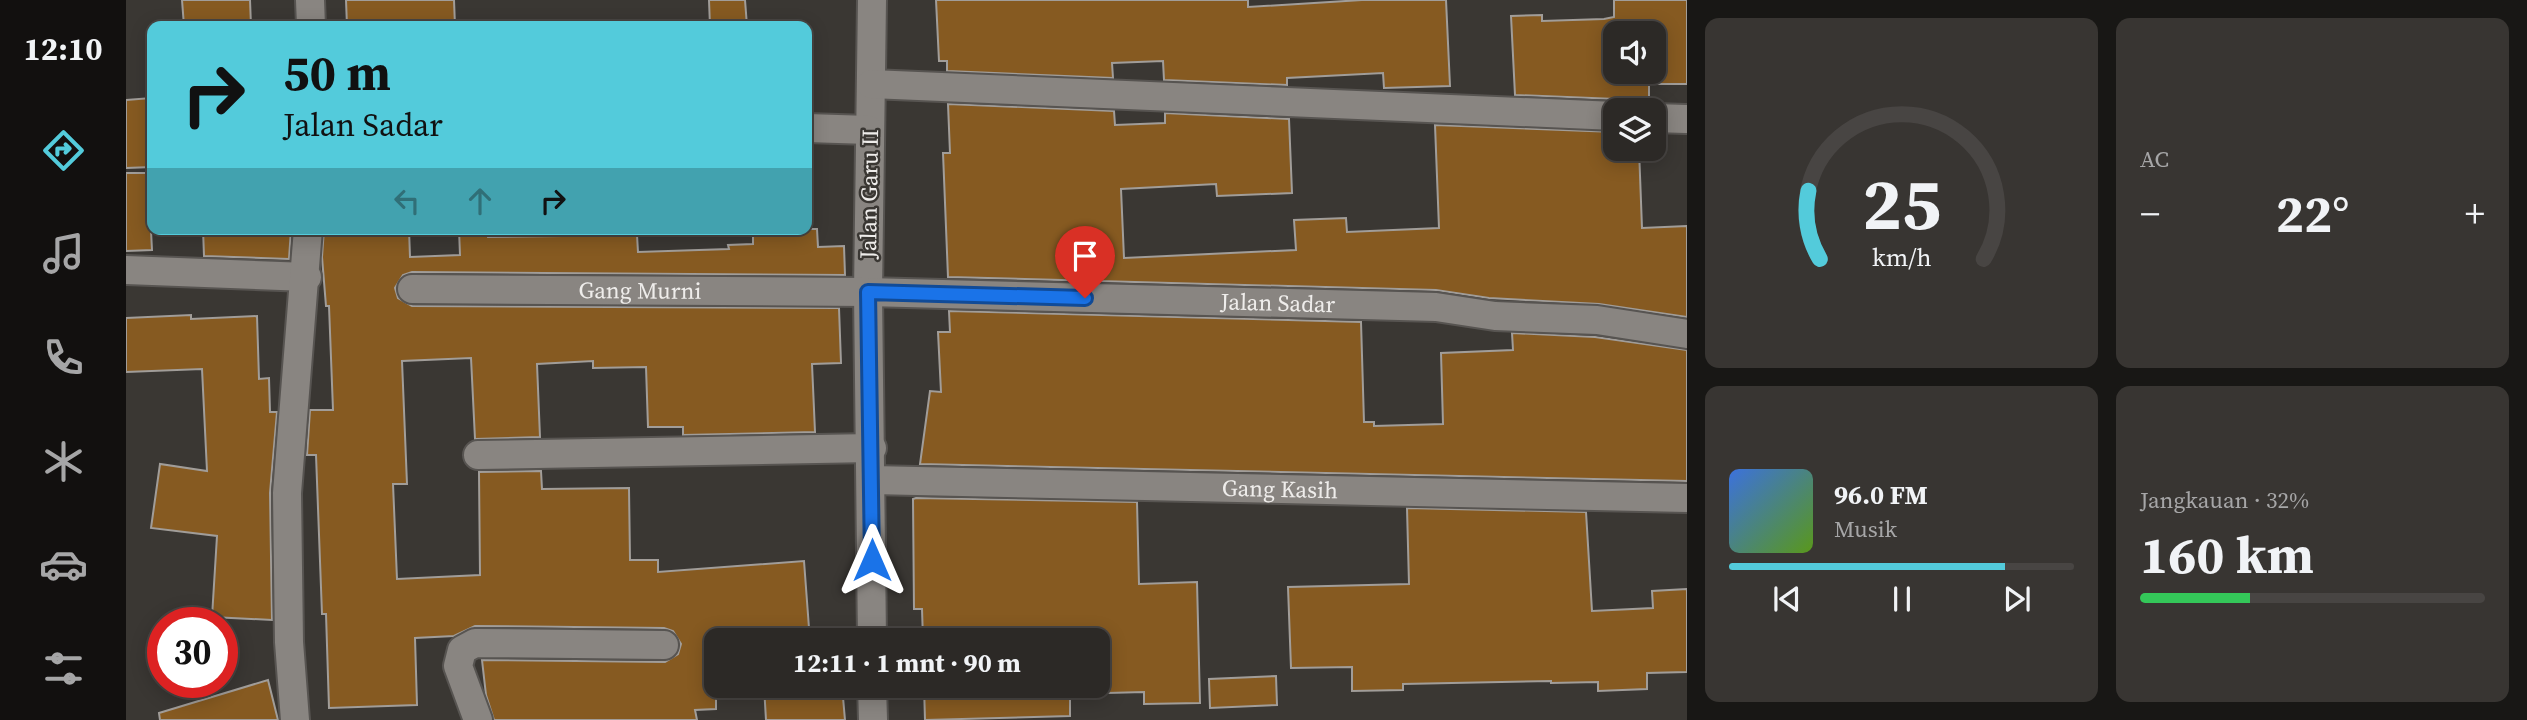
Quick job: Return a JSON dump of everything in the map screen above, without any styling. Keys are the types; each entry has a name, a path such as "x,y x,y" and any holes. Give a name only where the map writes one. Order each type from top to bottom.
{"street":[{"path":"310,0 311,21"},
{"name":"Jalan Garu II","path":"872,0 868,292 872,448 872,628"},
{"path":"871,84 1603,115"},
{"path":"1666,118 1686,119"},
{"path":"812,128 869,130"},
{"path":"295,720 289,642 288,493 307,277 308,235"},
{"path":"126,270 307,277"},
{"name":"Gang Murni","path":"412,289 868,292"},
{"name":"Jalan Sadar","path":"868,292 1436,307 1495,316 1597,320 1687,334"},
{"path":"478,455 872,448"},
{"name":"Gang Kasih","path":"872,480 1687,498"},
{"path":"478,720 458,666 462,650 475,643 664,645"},
{"path":"872,698 873,720"}],"building":[{"path":"182,0 250,0 251,21 184,21"},
{"path":"346,0 454,0 455,21 347,21"},
{"path":"709,0 745,0 747,21 710,21"},
{"path":"936,0 1248,0 1248,7 1362,0 1446,0 1450,86 1384,88 1383,73 1287,78 1287,85 1164,80 1163,61 1112,63 1113,78 947,71 947,61 939,61"},
{"path":"1614,0 1687,0 1687,84 1666,84 1666,21 1603,21 1603,84 1649,84 1649,98 1515,95 1511,16 1542,15 1542,21 1614,17"},
{"path":"147,98 147,167 126,168 126,100"},
{"path":"948,104 1114,111 1115,125 1165,123 1165,113 1289,119 1292,193 1217,196 1216,184 1121,189 1124,258 1296,250 1294,220 1346,218 1347,232 1439,228 1435,125 1603,132 1603,161 1639,161 1642,228 1687,226 1687,317 1599,304 1489,298 1436,290 948,277 943,153 950,153"},
{"path":"126,173 147,173 147,235 151,235 152,250 126,251"},
{"path":"812,229 817,229 818,247 844,246 845,275 412,272 403,275 395,288 398,298 412,306 839,308 841,363 812,364 815,432 683,435 683,427 648,427 646,367 593,368 593,361 537,364 540,437 475,439 471,358 402,361 407,484 393,484 397,579 480,575 479,472 541,471 542,489 629,488 630,560 658,560 658,572 804,561 809,628 704,628 704,698 716,698 716,709 695,710 697,720 494,720 486,695 482,660 665,662 678,654 681,644 673,631 664,628 475,626 454,636 415,638 417,705 329,708 326,614 322,614 316,455 307,455 310,410 333,410 329,306 326,306 322,257 324,235 409,235 410,257 460,255 459,235 637,235 638,252 729,249 728,245 753,244 753,235 812,235"},
{"path":"203,235 291,235 289,259 204,256"},
{"path":"949,311 1361,322 1364,422 1374,422 1374,426 1443,424 1441,353 1513,350 1512,333 1595,337 1687,350 1687,481 920,464 930,391 941,392 938,332 950,332"},
{"path":"257,316 259,379 269,378 270,412 277,412 270,493 272,620 238,618 238,607 213,607 217,536 151,528 160,464 207,471 202,369 126,372 126,318"},
{"path":"913,499 1137,502 1139,584 1197,582 1200,703 1144,704 1144,692 1110,693 1110,628 923,628 922,609 914,609"},
{"path":"1407,508 1586,512 1592,611 1653,608 1652,591 1687,589 1687,672 1647,673 1647,689 1598,691 1598,682 1551,681 1403,684 1403,690 1352,691 1352,667 1291,668 1288,587 1409,584"},
{"path":"1276,676 1277,705 1210,708 1209,679"},
{"path":"268,680 278,720 160,720 159,713 209,698 238,698 238,689"},
{"path":"765,698 843,698 845,720 766,720"},
{"path":"924,698 1070,698 1070,716 925,720"}],"route":[{"path":"872,560 868,292 1085,298"}]}
